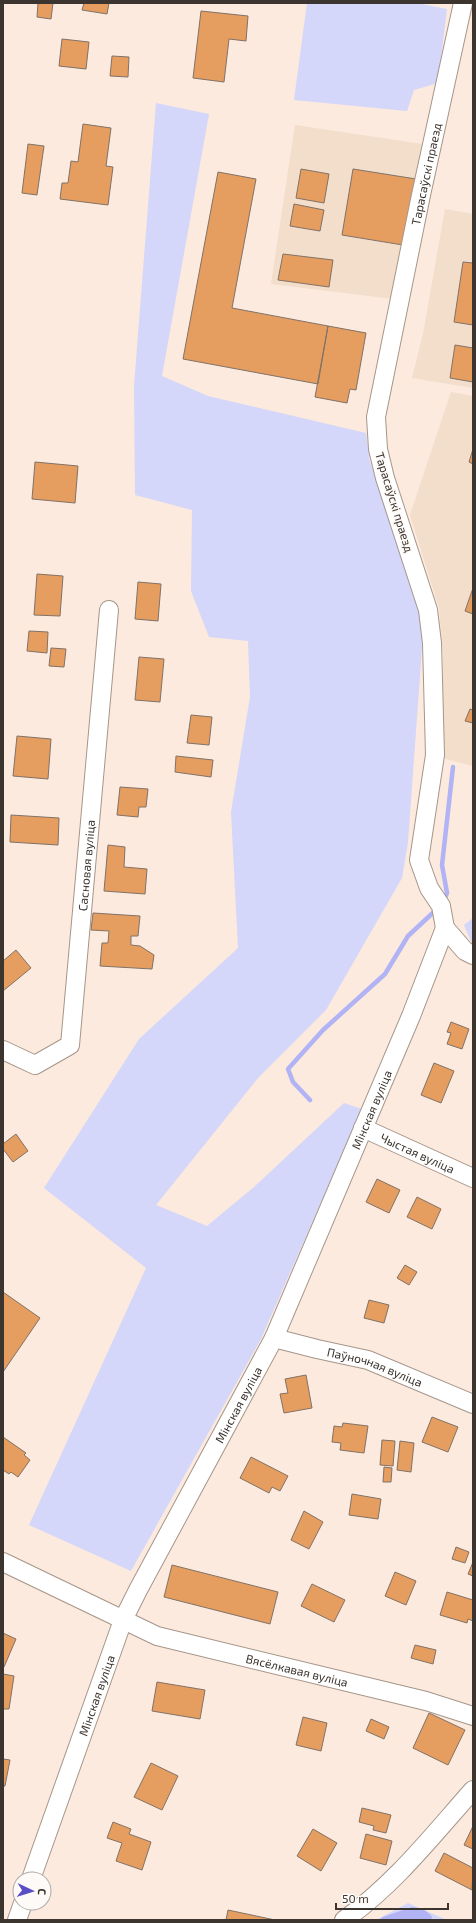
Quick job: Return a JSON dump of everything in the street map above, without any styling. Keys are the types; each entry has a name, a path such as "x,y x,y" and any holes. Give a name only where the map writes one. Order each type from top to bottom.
{"street":[{"name":"Тарасаўскі праезд","path":"445,928 441,906 429,888 419,860 435,755 432,643 428,610 385,478 378,449 376,417 463,3"},
{"name":"Сасновая вуліца","path":"3,1050 36,1065 70,1045 109,610"},
{"path":"445,928 465,951 473,955"},
{"name":"Мінская вуліца","path":"34,1871 123,1620 274,1338 411,1016 445,928"},
{"name":"Чыстая вуліца","path":"363,1128 473,1178"},
{"name":"Паўночная вуліца","path":"274,1338 368,1360 473,1404"},
{"name":"Вясёлкавая вуліца","path":"3,1562 123,1620 164,1638 426,1701 473,1716"},
{"path":"344,1920 365,1905 397,1876 473,1790"}],"shaded area":[{"path":"307,3 417,3 447,9 438,83 414,90 407,111 294,100"},
{"path":"156,103 209,114 162,376 208,396 366,433 370,462 424,620 408,842 402,878 326,1010 258,1078 156,1205 207,1226 254,1187 344,1103 362,1109 261,1339 131,1571 29,1525 146,1268 44,1188 139,1039 238,948 231,812 250,697 248,641 209,637 191,591 192,510 135,495 134,386"},
{"path":"295,125 422,144 393,299 271,284"},
{"path":"445,209 473,214 473,388 412,378 423,334"},
{"path":"451,392 473,396 473,766 442,758 443,653 439,608 410,515"},
{"path":"473,918 473,946 464,925"},
{"path":"408,1903 447,1920 376,1920"}],"water":[{"path":"412,1907 426,1911 432,1917 431,1920 379,1920 383,1917"}],"building":[{"path":"38,3 53,3 51,19 37,17"},
{"path":"84,3 109,3 107,14 82,10"},
{"path":"201,11 248,16 246,41 229,39 224,82 193,78"},
{"path":"62,39 89,42 86,69 59,66"},
{"path":"112,56 129,57 128,77 110,76"},
{"path":"83,124 111,128 106,166 113,167 108,205 60,199 62,183 68,183 71,161 78,162"},
{"path":"28,144 44,146 37,195 22,193"},
{"path":"301,169 329,174 324,203 296,198"},
{"path":"353,169 416,179 403,245 342,235"},
{"path":"218,172 256,179 232,308 328,326 318,384 183,359"},
{"path":"294,204 324,210 320,231 290,226"},
{"path":"283,254 333,260 329,287 278,280"},
{"path":"463,262 473,263 473,325 454,322"},
{"path":"328,326 366,333 356,390 350,389 347,403 315,397"},
{"path":"455,345 473,348 473,382 450,378"},
{"path":"473,449 473,464 469,462"},
{"path":"35,462 78,466 75,503 32,499"},
{"path":"37,574 63,576 60,616 34,615"},
{"path":"138,582 161,584 158,621 135,619"},
{"path":"473,588 473,614 465,611"},
{"path":"29,631 48,632 47,653 27,651"},
{"path":"51,648 66,649 64,667 49,666"},
{"path":"139,657 164,659 160,702 135,700"},
{"path":"470,709 473,710 473,723 465,721"},
{"path":"191,715 212,717 209,745 187,743"},
{"path":"17,736 51,739 48,779 13,776"},
{"path":"176,756 213,760 211,777 175,772"},
{"path":"120,787 148,789 146,807 139,807 138,817 117,815"},
{"path":"11,815 59,818 58,845 10,842"},
{"path":"108,845 125,847 124,867 147,869 145,894 104,891"},
{"path":"93,913 140,916 138,936 131,936 131,945 140,946 154,955 152,969 100,966 102,943 108,943 109,931 91,930"},
{"path":"16,950 31,968 3,991 3,961"},
{"path":"451,1022 469,1029 462,1049 447,1044 451,1033 447,1032"},
{"path":"434,1063 454,1071 441,1103 421,1095"},
{"path":"16,1134 28,1151 13,1162 3,1149 3,1144"},
{"path":"377,1179 400,1190 389,1213 366,1202"},
{"path":"417,1197 441,1209 432,1229 407,1217"},
{"path":"405,1265 417,1272 409,1285 397,1278"},
{"path":"3,1292 40,1318 3,1372"},
{"path":"369,1300 389,1305 384,1323 364,1318"},
{"path":"306,1375 312,1408 284,1413 280,1394 288,1393 285,1379"},
{"path":"432,1417 458,1427 448,1452 422,1442"},
{"path":"343,1423 368,1426 364,1453 340,1450 341,1443 332,1442 334,1426 342,1427"},
{"path":"3,1437 26,1453 24,1455 30,1460 18,1477 11,1472 9,1474 3,1470"},
{"path":"382,1440 395,1441 393,1466 380,1465"},
{"path":"400,1441 414,1443 411,1472 397,1470"},
{"path":"251,1457 288,1476 280,1491 272,1487 269,1493 240,1478"},
{"path":"384,1467 392,1468 391,1482 383,1482"},
{"path":"352,1494 381,1499 378,1519 349,1515"},
{"path":"304,1511 323,1522 309,1549 291,1540"},
{"path":"456,1547 469,1552 465,1563 452,1559"},
{"path":"473,1562 473,1576 468,1574"},
{"path":"172,1565 278,1592 270,1624 164,1597"},
{"path":"395,1572 416,1581 406,1605 385,1596"},
{"path":"312,1584 345,1600 334,1622 301,1606"},
{"path":"447,1592 473,1600 473,1621 468,1619 467,1623 440,1615"},
{"path":"3,1633 16,1639 4,1667 3,1666"},
{"path":"415,1645 436,1650 433,1664 411,1658"},
{"path":"3,1674 14,1676 9,1709 3,1709"},
{"path":"157,1682 205,1690 200,1719 152,1711"},
{"path":"429,1713 465,1730 448,1765 413,1748"},
{"path":"303,1717 327,1723 321,1751 296,1745"},
{"path":"371,1719 389,1727 384,1739 366,1731"},
{"path":"3,1759 10,1760 5,1786 3,1786"},
{"path":"151,1763 178,1776 162,1810 134,1797"},
{"path":"362,1808 391,1815 386,1833 373,1830 374,1826 359,1822"},
{"path":"113,1822 131,1829 129,1834 151,1842 142,1870 116,1861 122,1843 107,1838"},
{"path":"473,1826 473,1849 464,1845"},
{"path":"313,1829 337,1843 321,1871 297,1856"},
{"path":"366,1834 392,1841 386,1865 360,1858"},
{"path":"444,1853 473,1868 472,1890 435,1871"},
{"path":"228,1910 275,1920 226,1920"}],"waterway":[{"path":"443,902 447,893 442,865 453,767"},
{"path":"310,1100 293,1082 288,1069 323,1030 385,974 408,936 437,909"}]}
